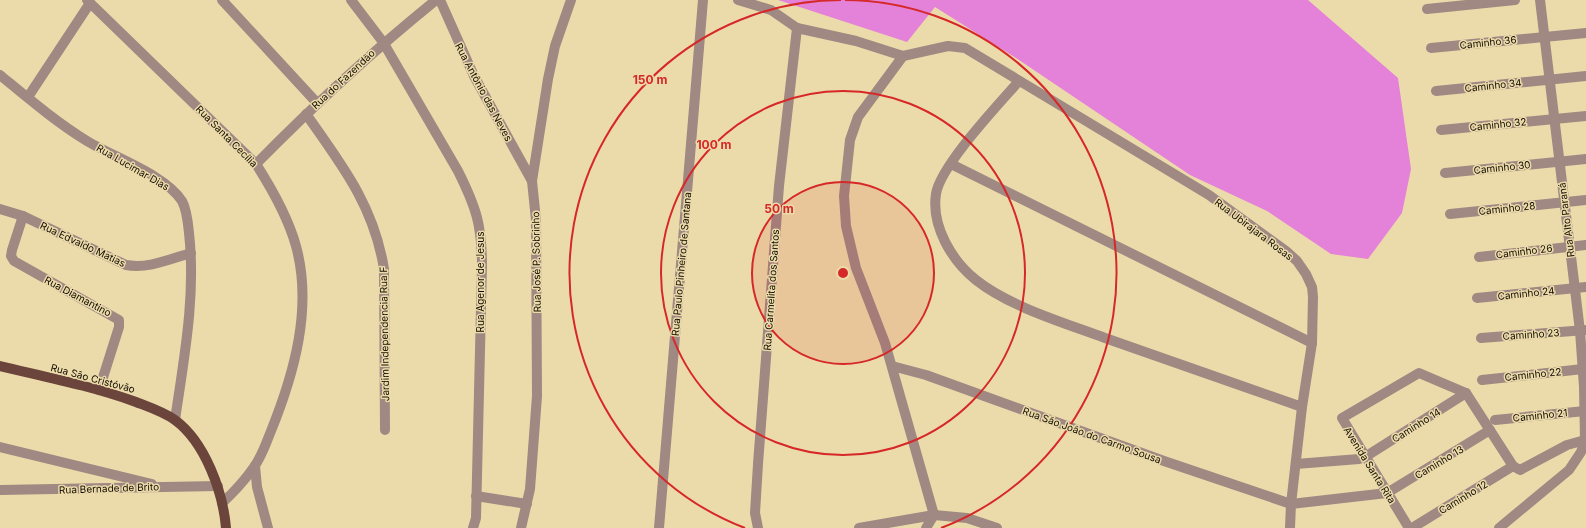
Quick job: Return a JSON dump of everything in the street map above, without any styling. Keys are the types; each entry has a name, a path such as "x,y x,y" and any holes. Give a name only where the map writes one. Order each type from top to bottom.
{"main road":[{"name":"Rua São Cristóvão","path":"0,366 99,390 148,407 175,420 201,450 218,486 226,528"}],"street":[{"path":"222,0 317,103"},
{"name":"Rua Agenor de Jesus","path":"351,0 383,42 458,171 468,190 480,226 482,272 476,496 473,528"},
{"name":"Rua do Fazendão","path":"256,164 317,103 383,42 436,0"},
{"name":"Rua Antônio das Neves","path":"440,0 454,35 474,76 532,181"},
{"name":"Rua José P. Sobrinho","path":"521,528 527,504 534,451 537,396 537,227 532,181 548,79 555,46 571,0"},
{"name":"Rua Paulo Pinheiro de Santana","path":"659,528 704,0"},
{"path":"738,0 771,10 797,28 856,41 903,56 858,117 850,140 844,196 846,226 856,268 871,304 892,366 934,515 926,528"},
{"path":"1427,9 1515,0"},
{"name":"Rua Alto Paraná","path":"1540,0 1574,288 1583,330 1585,440"},
{"path":"28,97 88,1"},
{"name":"Rua Santa Cecília","path":"88,1 256,164 279,205 296,246 303,298 301,321 294,360 279,411 255,466 222,503"},
{"name":"Rua Carmelita dos Santos","path":"758,528 755,513 758,464 778,202 797,28"},
{"name":"Caminho 36","path":"1431,48 1586,33"},
{"name":"Rua Ubirajara Rosas","path":"903,56 957,46 965,48 1210,195 1265,234 1297,261 1306,274 1312,287 1312,343 1302,407 1291,504 1290,528"},
{"name":"Rua Lucimar Dias","path":"0,75 86,141 157,179 172,190 182,200 191,253 191,295 189,330 175,420"},
{"name":"Caminho 34","path":"1436,91 1586,76"},
{"path":"1019,80 943,174 936,194 935,205 938,222 952,254 961,267 987,288 1055,320 1302,407"},
{"name":"Jardim Independencia Rua F","path":"306,114 362,198 370,216 381,250 384,269 385,430"},
{"name":"Caminho 32","path":"1441,130 1586,116"},
{"name":"Caminho 30","path":"1445,173 1586,159"},
{"path":"951,164 1312,343"},
{"name":"Caminho 28","path":"1450,214 1586,200"},
{"name":"Rua Edvaldo Matias","path":"0,209 22,216 126,265 138,267 150,265 191,253"},
{"name":"Rua Diamantino","path":"22,216 12,250 11,256 14,261 119,320 119,327 114,347 99,390"},
{"name":"Caminho 26","path":"1479,257 1586,245"},
{"name":"Caminho 24","path":"1477,298 1586,287"},
{"name":"Caminho 23","path":"1481,338 1583,330"},
{"name":"Rua São João do Carmo Sousa","path":"892,366 926,375 1164,461 1291,504"},
{"name":"Caminho 22","path":"1482,380 1583,369"},
{"name":"Avenida Santa Rita","path":"1410,528 1342,418 1419,373 1466,393"},
{"path":"1466,393 1514,466 1520,470 1567,445 1585,440"},
{"name":"Caminho 14","path":"1365,457 1466,393"},
{"name":"Caminho 21","path":"1495,420 1585,411"},
{"name":"Caminho 13","path":"1387,493 1490,430"},
{"path":"1499,528 1569,470 1581,452 1585,440"},
{"path":"0,447 164,487"},
{"path":"1296,464 1359,459 1365,457"},
{"path":"255,466 257,487 268,528"},
{"name":"Caminho 12","path":"1410,528 1514,466"},
{"name":"Rua Bernade de Brito","path":"0,490 218,486"},
{"path":"1291,504 1387,493"},
{"path":"476,496 527,504"},
{"path":"859,528 934,515 967,518 997,528"}],"shaded area":[{"path":"778,0 1308,0 1398,78 1411,169 1402,213 1368,259 1331,254 1267,211 1190,175 1016,58 935,7 907,42"}]}
